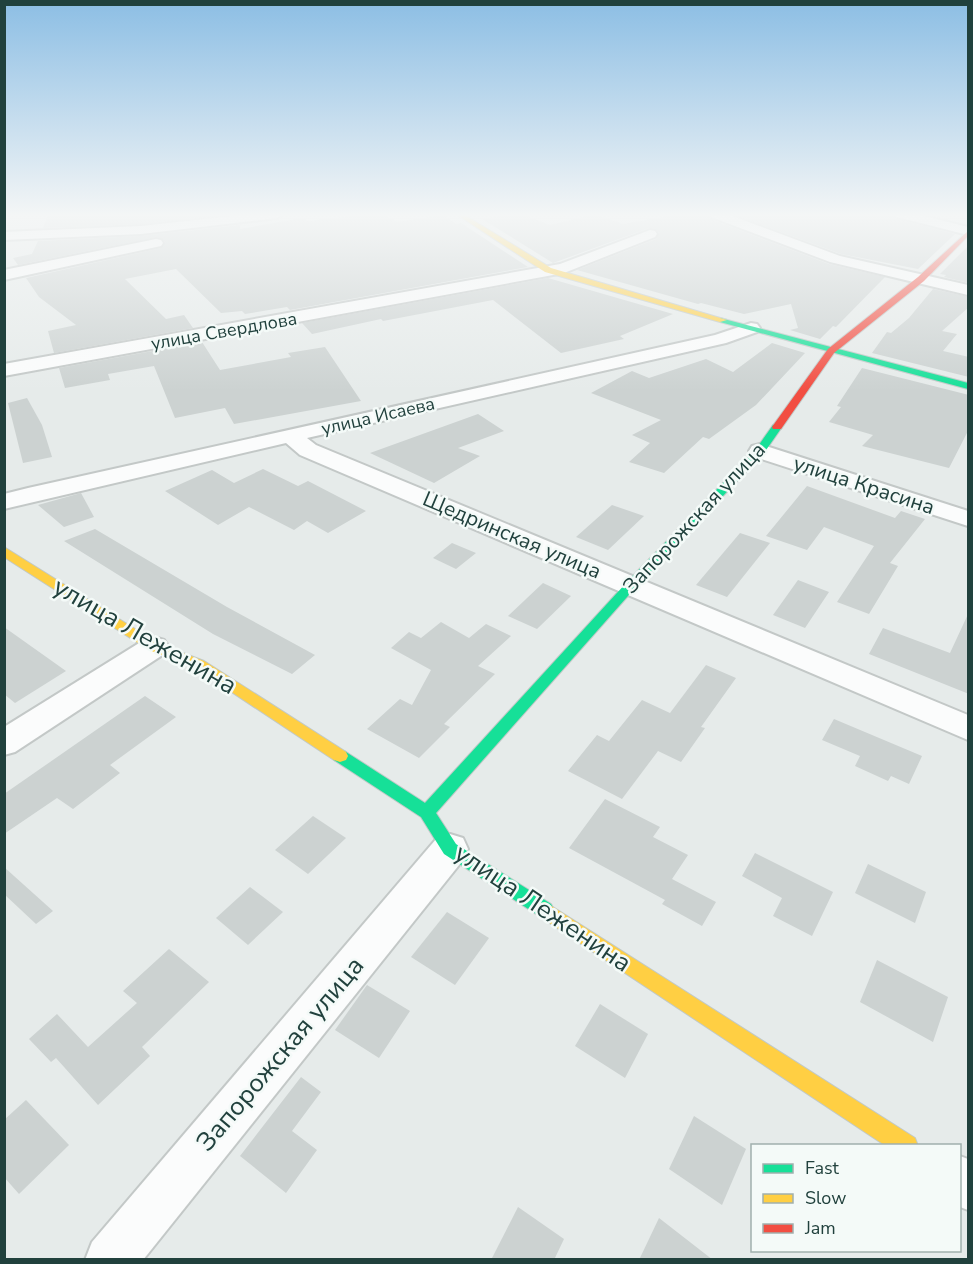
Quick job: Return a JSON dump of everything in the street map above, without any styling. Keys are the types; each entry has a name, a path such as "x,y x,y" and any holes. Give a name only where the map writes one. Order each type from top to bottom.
{"street":[{"name":"улица Свердлова","path":"4,370 532,273"},
{"path":"558,273 831,351 969,387"},
{"path":"897,273 969,290"},
{"name":"Запорожская улица","path":"427,812 631,585 760,451 831,351 927,273"},
{"name":"улица Исаева","path":"4,502 708,342 751,328"},
{"name":"Щедринская улица","path":"290,436 308,450 969,728"},
{"name":"улица Красина","path":"760,451 969,519"},
{"name":"улица Леженина","path":"4,551 153,647 199,664 427,812 450,849 904,1144"},
{"path":"4,743 153,647"},
{"name":"Запорожская улица","path":"110,1260 450,849"}],"building":[{"path":"49,273 156,273 125,279 166,319 184,315 193,328 54,353 48,331 76,325 39,297 26,278"},
{"path":"180,273 495,273 290,310 287,307 245,314 242,311 221,313"},
{"path":"588,273 868,273 885,277 836,327 833,326 820,339 790,330 798,328 791,304 744,314 698,304"},
{"path":"969,273 969,283 944,277 946,275 940,274"},
{"path":"548,278 673,314 620,336 624,339 561,353 493,300 383,321 381,319 312,334 302,323"},
{"path":"933,289 969,297 969,307 942,331 957,334 943,351 969,357 969,377 872,353 887,332 891,333 909,318"},
{"path":"202,342 220,370 291,357 288,353 325,347 361,401 234,424 225,408 175,418 154,366 108,374 110,380 65,388 59,368"},
{"path":"772,343 805,353 756,405 709,439 703,437 664,473 629,462 650,443 632,435 661,420 591,393 632,371 649,378 706,359 733,372"},
{"path":"862,368 969,395 969,429 949,468 862,446 873,435 829,422 841,407 837,406"},
{"path":"27,398 42,425 52,457 23,463 8,403"},
{"path":"478,414 504,431 458,448 480,456 434,483 370,453"},
{"path":"263,469 298,486 308,481 366,511 328,533 307,521 294,530 249,507 218,525 165,491 212,470 234,483"},
{"path":"807,486 895,518 901,511 925,519 890,563 898,566 869,614 837,602 874,546 824,527 807,550 766,536"},
{"path":"81,493 94,517 64,527 38,505"},
{"path":"612,505 644,516 608,550 576,537"},
{"path":"95,529 227,607 315,655 292,674 213,634 64,541"},
{"path":"740,533 770,543 727,597 696,585"},
{"path":"452,543 476,553 456,569 433,558"},
{"path":"798,580 829,592 805,628 773,615"},
{"path":"543,583 571,596 537,629 508,616"},
{"path":"969,612 969,694 869,654 883,628 950,653"},
{"path":"441,622 469,638 486,624 511,636 478,666 495,674 444,724 450,727 419,758 367,729 400,699 412,705 431,670 391,648 409,632 421,638"},
{"path":"4,627 66,671 15,703 4,694"},
{"path":"706,665 736,678 701,727 705,728 681,762 658,751 622,799 568,771 597,735 609,741 642,700 670,713"},
{"path":"145,696 176,717 110,765 120,773 73,809 57,798 4,834 4,794"},
{"path":"834,719 922,756 909,784 891,776 888,781 855,766 860,756 822,740"},
{"path":"605,799 660,827 653,837 688,855 672,879 716,902 702,926 662,904 665,900 569,848"},
{"path":"313,816 346,838 308,874 275,850"},
{"path":"755,853 833,892 812,936 773,916 782,898 742,876"},
{"path":"868,864 926,892 915,923 855,893"},
{"path":"4,867 53,911 36,924 4,894"},
{"path":"250,887 283,912 248,945 216,918"},
{"path":"447,912 489,938 455,985 411,957"},
{"path":"169,949 209,982 142,1047 150,1056 98,1105 56,1058 51,1062 29,1039 57,1014 88,1047 137,1003 123,991"},
{"path":"877,960 948,997 933,1042 860,1002"},
{"path":"367,985 410,1011 379,1058 335,1030"},
{"path":"600,1004 648,1034 625,1078 575,1046"},
{"path":"301,1077 321,1092 292,1131 317,1150 286,1193 240,1156"},
{"path":"26,1100 69,1145 19,1194 4,1177 4,1120"},
{"path":"694,1116 746,1149 722,1205 669,1169"},
{"path":"518,1207 564,1239 554,1260 491,1260"},
{"path":"659,1218 713,1260 639,1260"}],"traffic: fast":[{"path":"723,320 968,386"},
{"path":"427,812 631,585 760,451 777,427"},
{"path":"340,756 427,812 450,849 545,910"}],"traffic: slow":[{"path":"558,273 723,320"},
{"path":"4,551 154,647 199,664 340,756"},
{"path":"545,910 904,1144"}],"traffic: jam":[{"path":"777,427 831,351 927,273"}]}
